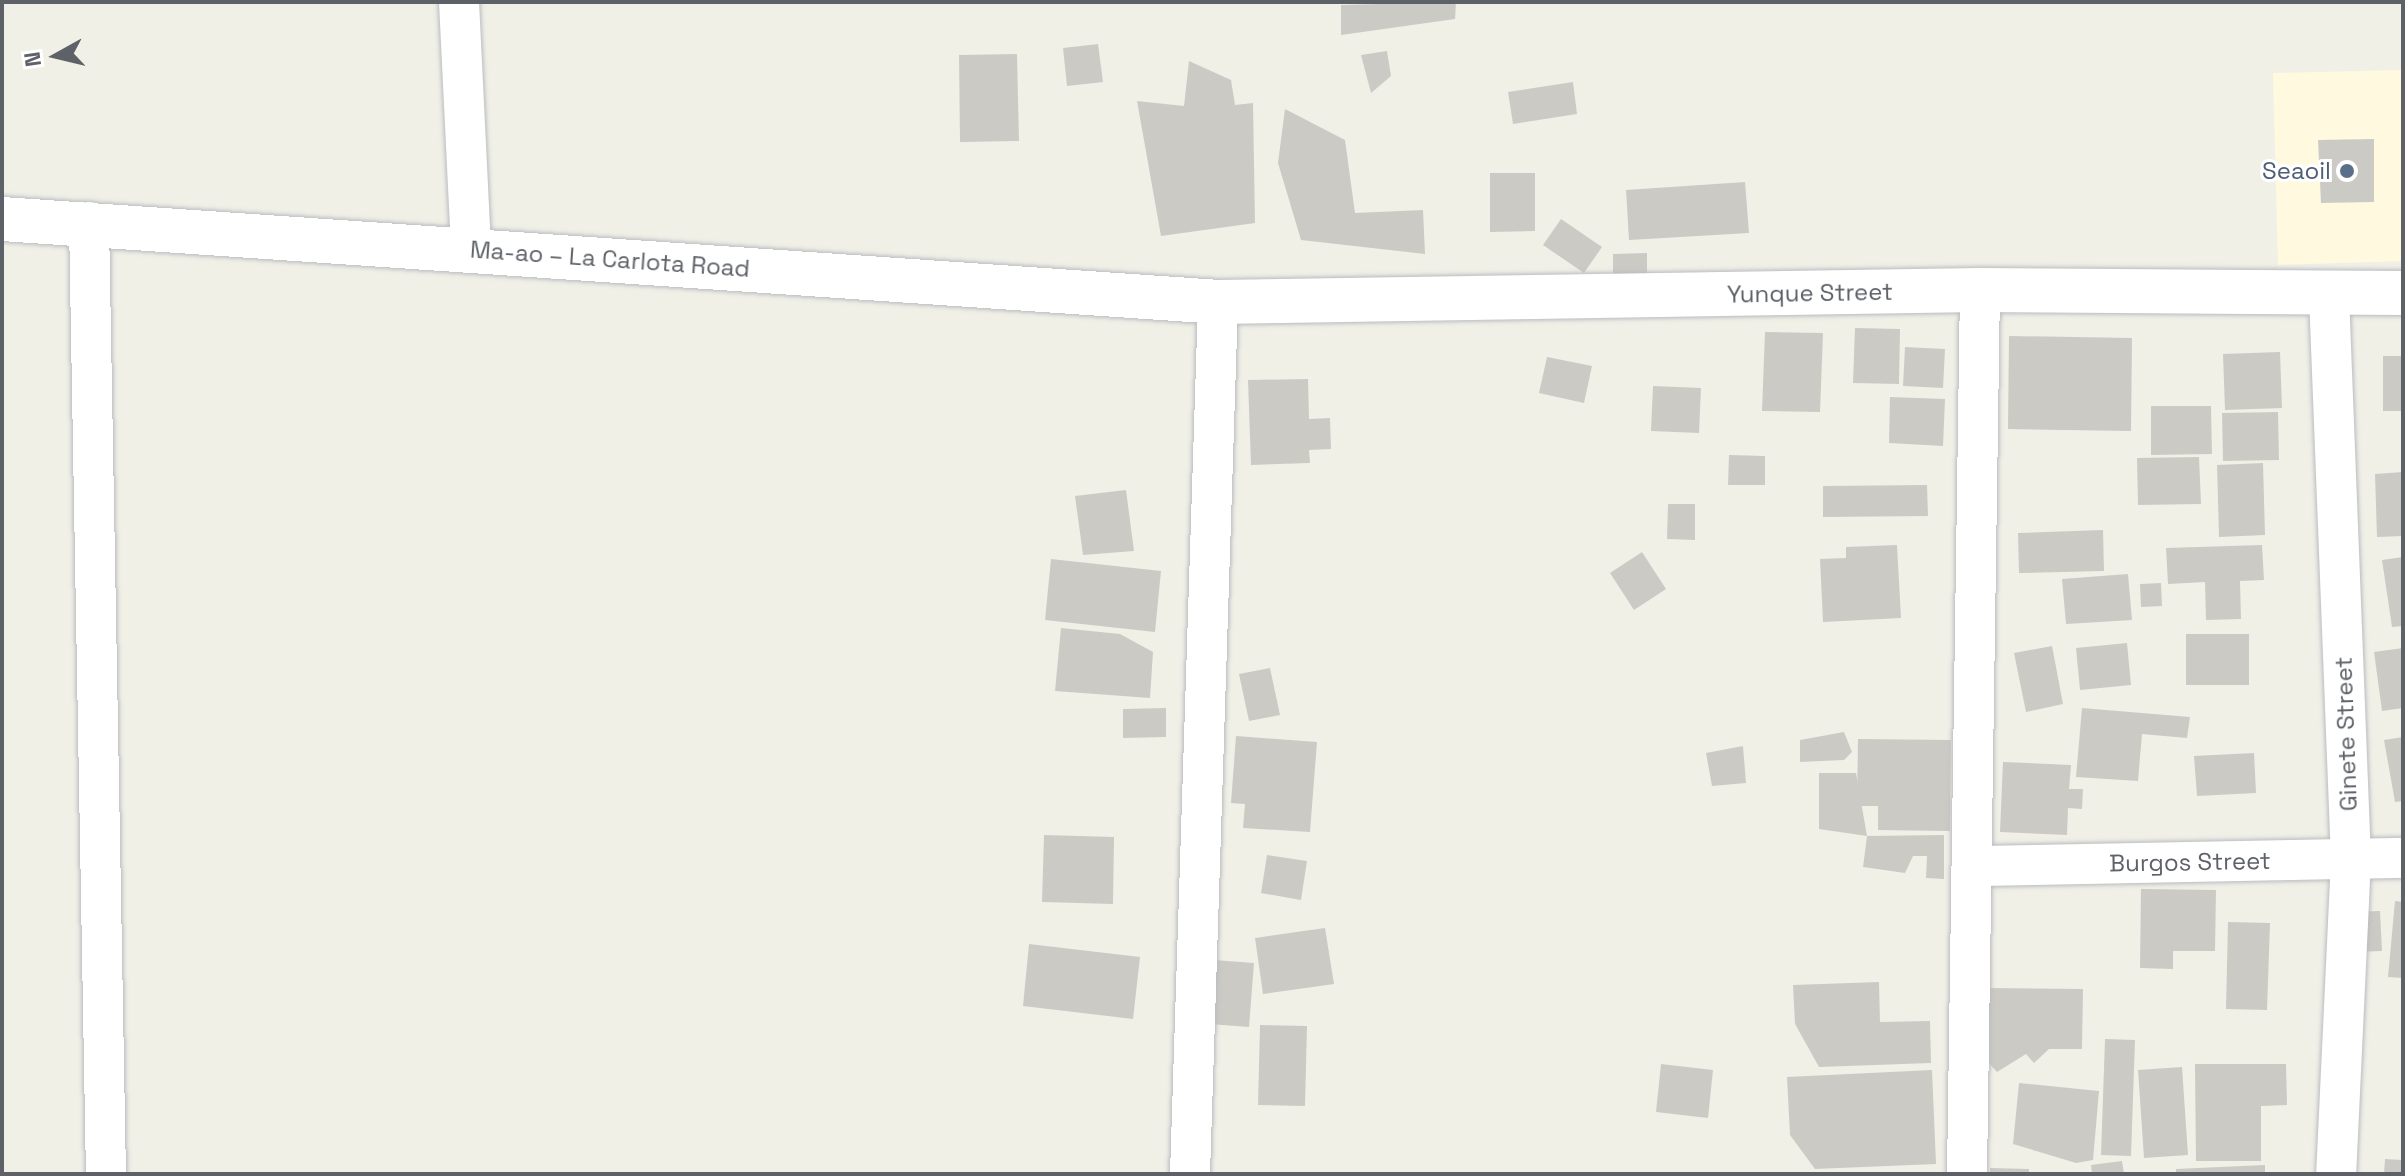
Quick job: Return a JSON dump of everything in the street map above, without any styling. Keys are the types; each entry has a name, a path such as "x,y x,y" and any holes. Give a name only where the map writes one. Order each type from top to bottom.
{"main road":[{"name":"Ma-ao – La Carlota Road","path":"2,219 89,222 1218,302"},
{"name":"Yunque Street","path":"1218,302 1980,290 2329,295 2403,293"}],"street":[{"path":"459,2 471,249"},
{"path":"89,222 106,1174"},
{"path":"1967,1174 1976,866 1980,290"},
{"name":"Ginete Street","path":"2329,295 2351,859 2336,1174"},
{"path":"1190,1174 1218,302"},
{"name":"Burgos Street","path":"1976,866 2403,858"}],"shaded area":[{"path":"2403,70 2403,261 2278,265 2273,73"}],"building":[{"path":"1456,2 1455,19 1341,35 1341,5"},
{"path":"1098,44 1103,82 1067,86 1063,48"},
{"path":"1387,51 1391,76 1371,93 1361,55"},
{"path":"1017,54 1019,141 960,142 959,55"},
{"path":"1189,61 1231,80 1235,105 1253,103 1255,223 1161,236 1137,101 1184,106"},
{"path":"1573,82 1577,114 1513,124 1508,92"},
{"path":"1285,109 1345,140 1355,213 1423,210 1425,254 1301,240 1278,163"},
{"name":"Seaoil","path":"2374,139 2374,202 2321,203 2318,140"},
{"path":"1490,173 1535,173 1535,231 1490,232"},
{"path":"1745,182 1749,233 1629,240 1626,190"},
{"path":"1561,219 1602,247 1584,273 1543,245"},
{"path":"1647,253 1647,280 1613,281 1613,254"},
{"path":"1855,328 1900,329 1899,384 1853,383"},
{"path":"1765,332 1823,333 1820,412 1762,411"},
{"path":"2009,336 2132,338 2131,431 2008,429"},
{"path":"1905,347 1945,349 1943,388 1903,386"},
{"path":"2280,352 2282,408 2225,410 2223,354"},
{"path":"2383,356 2403,356 2403,411 2383,411"},
{"path":"1547,357 1592,366 1584,403 1539,393"},
{"path":"1308,379 1309,419 1330,418 1331,449 1309,450 1310,463 1251,465 1248,380"},
{"path":"1653,386 1701,388 1699,433 1651,431"},
{"path":"1890,397 1945,399 1943,446 1889,443"},
{"path":"2151,406 2211,406 2212,454 2151,455"},
{"path":"2278,412 2279,460 2223,461 2222,413"},
{"path":"1729,455 1765,456 1765,485 1728,485"},
{"path":"2199,457 2201,504 2138,505 2137,458"},
{"path":"2263,463 2265,535 2219,537 2217,465"},
{"path":"2403,472 2403,536 2377,537 2375,474"},
{"path":"1927,485 1928,516 1823,517 1823,486"},
{"path":"1126,490 1134,551 1083,555 1075,496"},
{"path":"1668,504 1695,504 1695,540 1667,539"},
{"path":"2103,530 2104,571 2019,573 2018,533"},
{"path":"1897,545 1901,618 1823,622 1820,559 1846,558 1846,547"},
{"path":"2262,545 2264,580 2240,581 2241,619 2206,620 2205,582 2168,584 2166,548"},
{"path":"1642,552 1666,589 1634,610 1610,573"},
{"path":"2403,557 2403,626 2392,627 2382,560"},
{"path":"1051,559 1161,571 1155,632 1045,620"},
{"path":"2128,574 2132,620 2066,624 2062,579"},
{"path":"2161,583 2162,606 2141,607 2140,584"},
{"path":"1061,628 1120,634 1153,652 1150,698 1055,691"},
{"path":"2186,634 2249,634 2249,685 2186,685"},
{"path":"2127,643 2131,685 2080,690 2076,648"},
{"path":"2052,646 2063,704 2026,712 2014,653"},
{"path":"2403,648 2403,708 2382,711 2374,652"},
{"path":"1270,668 1280,715 1249,721 1239,674"},
{"path":"1166,708 1166,737 1123,738 1123,709"},
{"path":"2082,708 2190,717 2187,738 2142,734 2138,781 2076,777"},
{"path":"1844,732 1852,752 1844,760 1800,762 1800,740"},
{"path":"1236,736 1317,742 1310,832 1243,828 1245,804 1231,803"},
{"path":"2403,737 2403,801 2395,802 2384,740"},
{"path":"1858,739 1951,740 1950,831 1878,830 1878,806 1857,806"},
{"path":"1743,746 1746,783 1712,786 1706,753"},
{"path":"2254,753 2256,793 2197,796 2194,756"},
{"path":"2003,762 2071,765 2069,789 2083,789 2082,809 2068,808 2067,835 2000,832"},
{"path":"1819,773 1856,773 1867,836 1819,829"},
{"path":"1044,835 1114,837 1113,904 1042,902"},
{"path":"1944,835 1944,879 1926,878 1927,856 1913,856 1905,873 1863,867 1867,836"},
{"path":"1267,855 1307,861 1301,900 1261,893"},
{"path":"2141,889 2216,890 2215,951 2173,951 2173,969 2140,968"},
{"path":"2395,901 2403,902 2403,978 2388,977"},
{"path":"2380,911 2382,951 2355,952 2353,912"},
{"path":"2228,922 2270,923 2267,1010 2226,1009"},
{"path":"1325,928 1334,984 1263,994 1255,938"},
{"path":"1029,944 1140,957 1133,1019 1023,1006"},
{"path":"1201,959 1254,963 1249,1027 1196,1023"},
{"path":"1879,982 1880,1022 1930,1021 1931,1063 1819,1067 1795,1024 1793,985"},
{"path":"1987,988 2083,989 2082,1049 2049,1049 2034,1063 2026,1054 1997,1072 1987,1061"},
{"path":"1260,1025 1307,1026 1305,1106 1258,1105"},
{"path":"2105,1039 2135,1040 2131,1156 2101,1155"},
{"path":"1661,1064 1713,1070 1708,1118 1656,1112"},
{"path":"2195,1064 2286,1064 2287,1105 2261,1106 2261,1161 2196,1161"},
{"path":"2182,1067 2188,1155 2144,1158 2138,1070"},
{"path":"1932,1070 1936,1164 1815,1169 1790,1135 1787,1077"},
{"path":"2019,1083 2099,1091 2093,1160 2076,1163 2013,1144"},
{"path":"2385,1159 2403,1160 2403,1174 2384,1174"},
{"path":"2122,1161 2124,1174 2092,1174 2091,1165"},
{"path":"2265,1165 2265,1174 2176,1174 2176,1169"},
{"path":"1990,1168 2029,1169 2029,1174 1990,1174"}],"place":[{"name":"Seaoil","path":"2347,171"}]}
